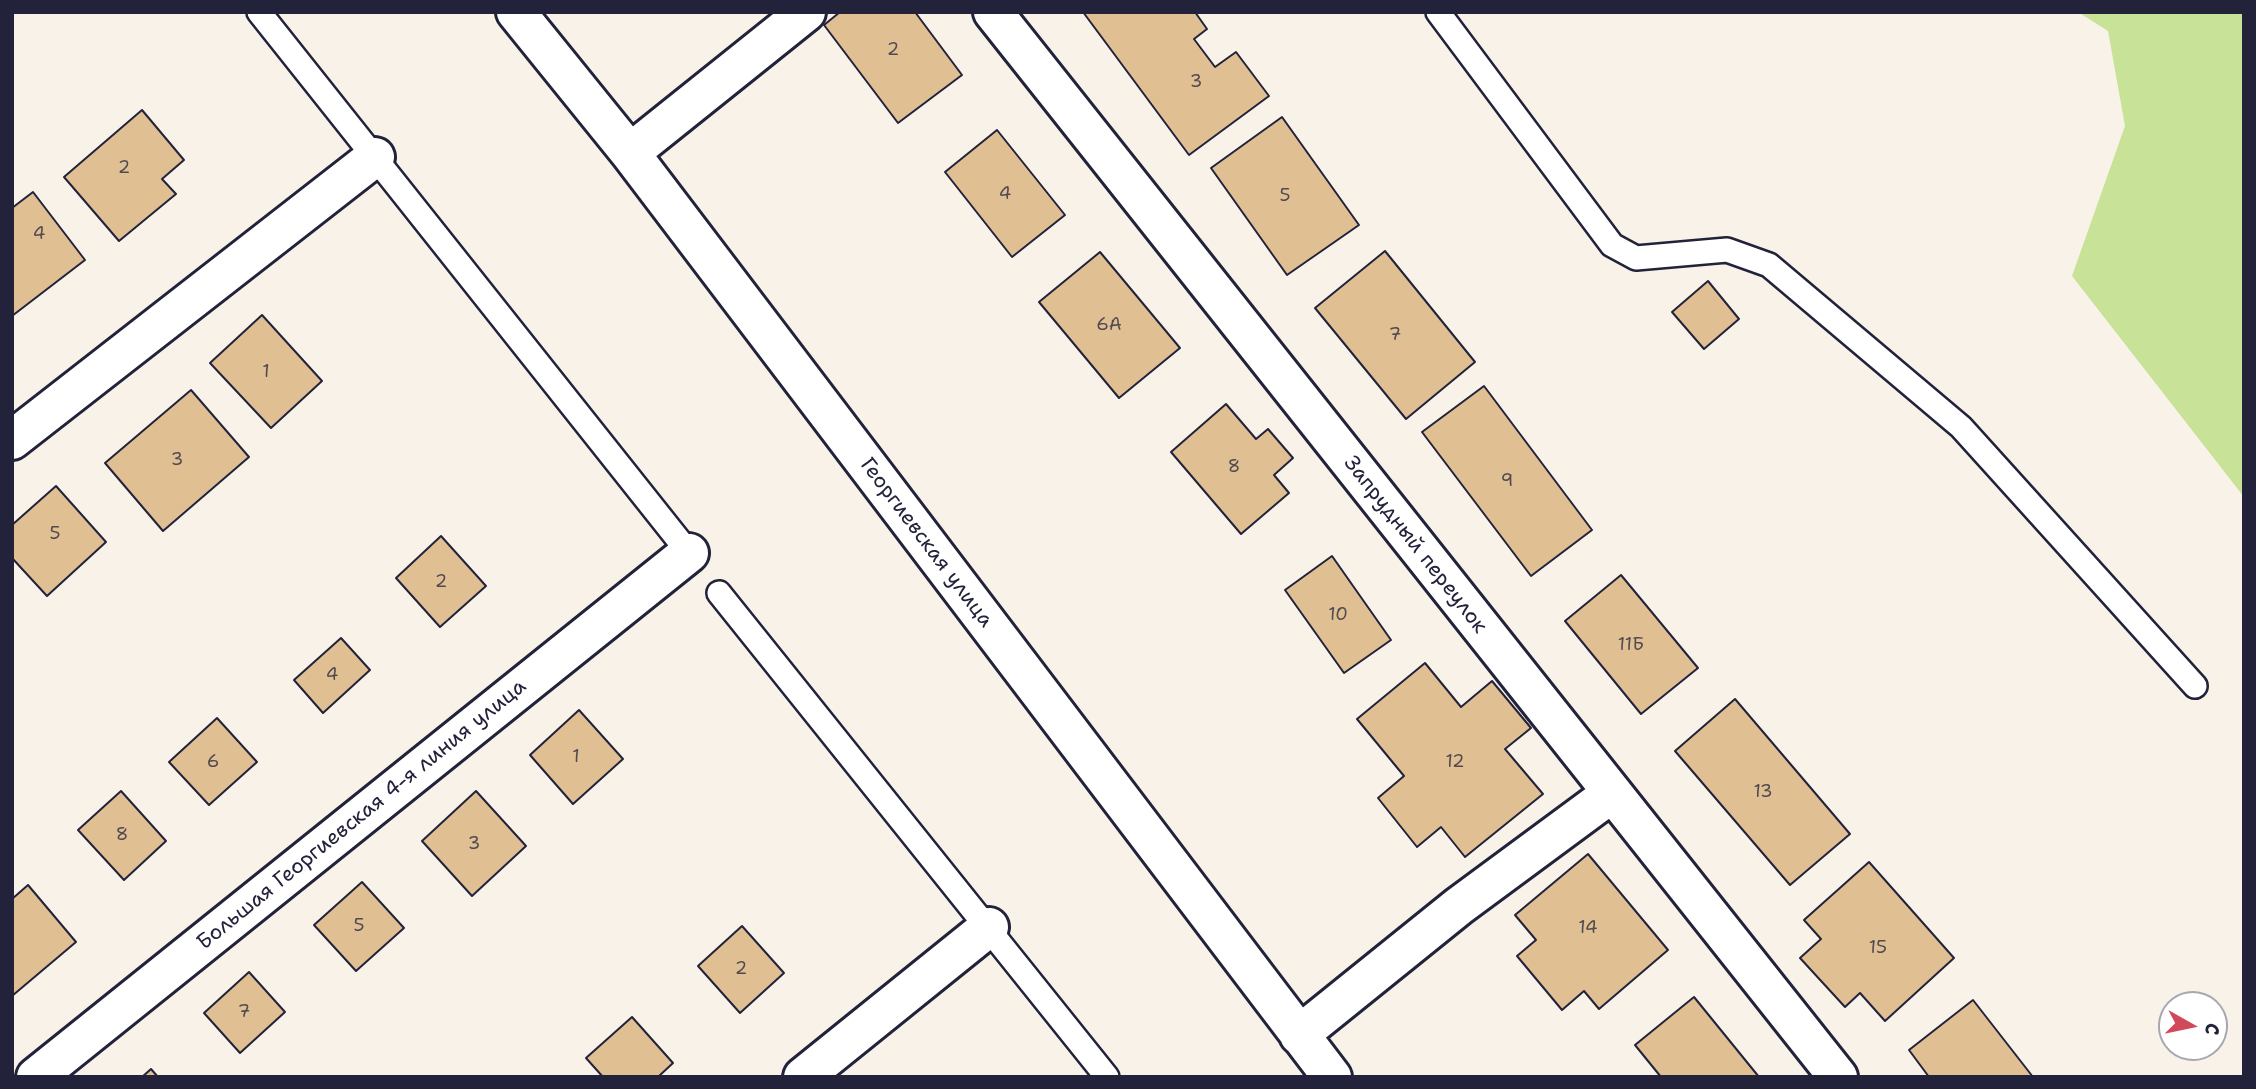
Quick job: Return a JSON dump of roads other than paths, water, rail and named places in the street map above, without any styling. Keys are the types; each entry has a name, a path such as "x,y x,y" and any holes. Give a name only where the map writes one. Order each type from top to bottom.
{"street":[{"name":"Георгиевская улица","path":"516,12 630,153 1332,1077"},
{"path":"630,153 806,12"},
{"name":"Запрудный переулок","path":"993,12 1838,1077"},
{"path":"12,440 375,157"},
{"name":"Большая Георгиевская 4-я линия улица","path":"36,1077 689,553"},
{"path":"1299,1035 1459,906 1612,793"},
{"path":"803,1077 989,927"}],"lane":[{"path":"259,12 689,553"},
{"path":"1438,12 1612,245 1636,258 1727,250 1769,265 1961,427 2194,686"},
{"path":"719,593 1107,1077"}]}
